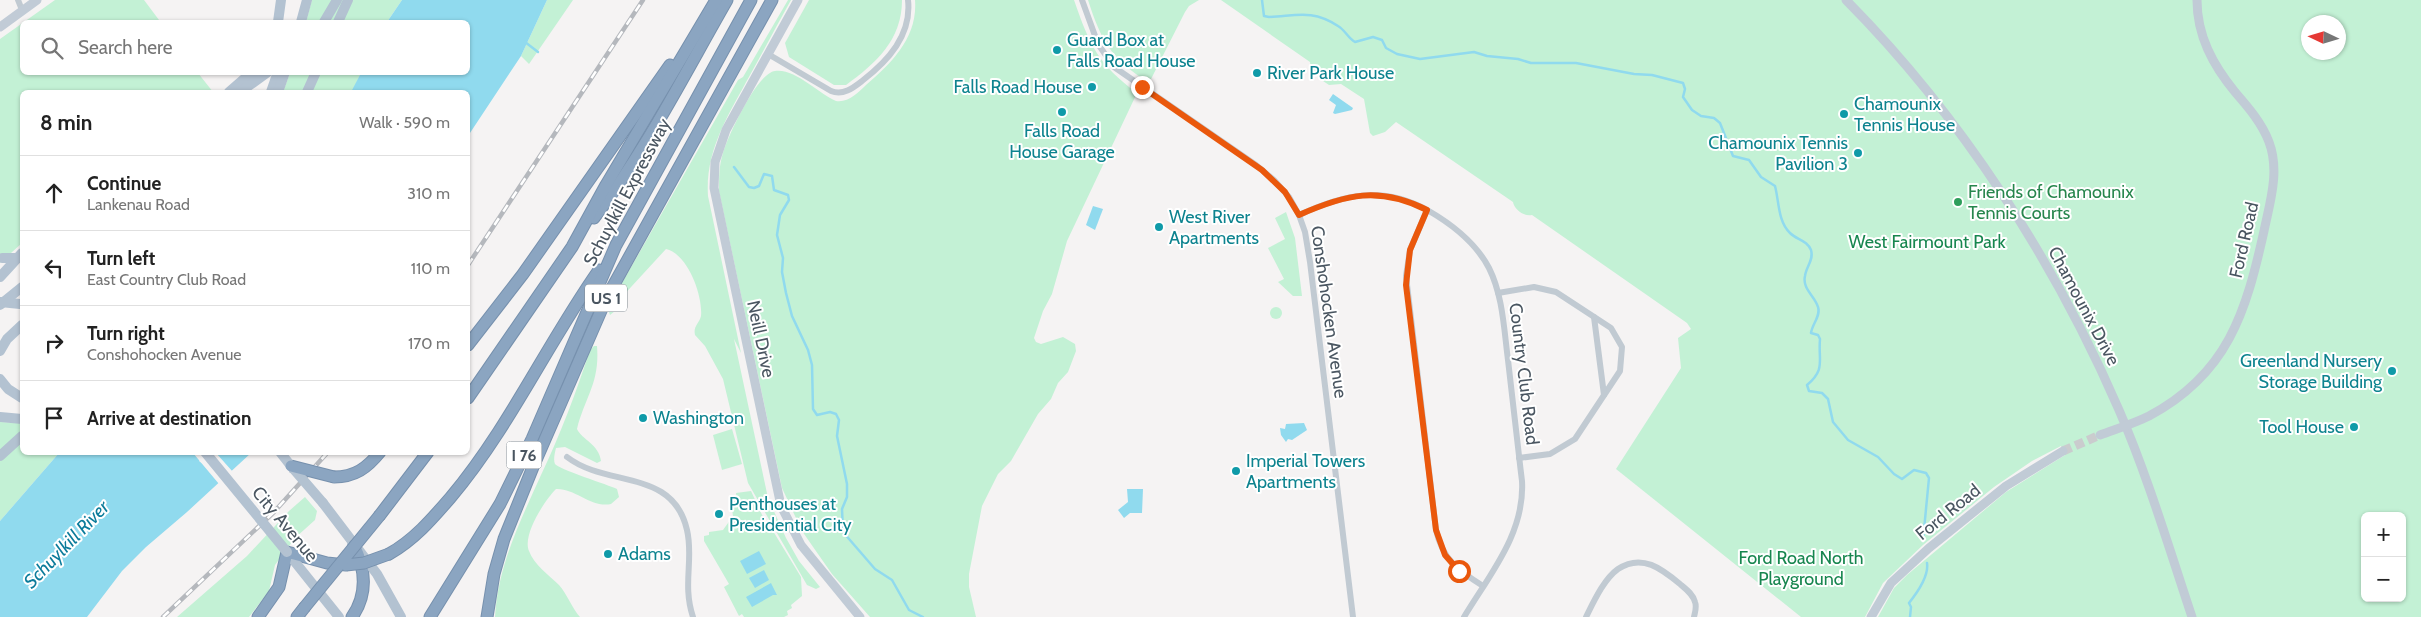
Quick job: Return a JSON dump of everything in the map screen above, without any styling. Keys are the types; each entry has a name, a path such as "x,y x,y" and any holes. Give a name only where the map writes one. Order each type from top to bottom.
{"highway":[{"path":"572,247 616,189 727,0"},
{"name":"Schuylkill Expressway","path":"433,613 481,537 516,472 616,245 751,0"},
{"name":"US 1","path":"488,617 494,574 512,519 598,316 630,253 772,0"},
{"path":"470,342 523,274 714,3"},
{"name":"Schuylkill Expressway","path":"470,395 572,247 606,184 714,3"},
{"path":"258,617 276,592 281,580 287,552 327,563 346,565 364,563 389,554 421,530 473,469 518,402 570,311 616,245"},
{"path":"292,466 334,477 359,472 377,455"},
{"path":"300,613 380,515 426,455"},
{"path":"352,617 360,603 364,587 362,564 354,545"}],"main road":[{"path":"0,27 37,0"},
{"path":"278,20 280,0"},
{"path":"299,20 300,0"},
{"path":"299,20 307,0"},
{"path":"325,20 337,0"},
{"path":"339,20 348,0"},
{"name":"Neill Drive","path":"798,0 722,137 714,170 715,197 781,506 801,546 860,617"},
{"name":"Chamounix Drive","path":"1846,0 1914,75 1955,125 1997,185 2075,318 2126,426 2192,617"},
{"name":"Ford Road","path":"2100,435 2126,426 2156,412 2205,374 2229,342 2247,298 2273,184 2274,163 2266,134 2225,78 2206,47 2199,24 2197,0"},
{"path":"232,90 253,77 269,75"},
{"path":"272,90 277,75"},
{"path":"277,75 278,90"},
{"path":"308,90 315,75"},
{"path":"242,90 253,77"},
{"path":"247,90 253,77"},
{"path":"0,261 20,256"},
{"path":"0,278 20,257"},
{"path":"0,304 20,289"},
{"path":"0,304 20,304"},
{"path":"0,339 20,326"},
{"path":"0,351 7,339 20,327"},
{"path":"0,379 8,390 20,397"},
{"path":"0,417 20,419"},
{"path":"0,449 20,436"},
{"path":"0,456 20,437"},
{"name":"Ford Road","path":"1872,617 1891,583 1929,548 2006,486 2063,451"},
{"name":"City Avenue","path":"207,455 338,616"},
{"path":"283,455 377,574 401,617"}],"street":[{"path":"18,0 22,10"},
{"path":"768,54 834,92 848,90 881,65 893,52 907,20 908,0"},
{"name":"Conshohocken Avenue","path":"1082,0 1094,34 1114,67 1262,170 1285,192 1299,215 1309,249 1353,617"},
{"name":"Country Club Road","path":"1299,215 1331,201 1366,195 1401,199 1427,210 1452,226 1472,244 1488,267 1498,293 1523,492 1518,523 1511,540 1464,617"},
{"path":"1427,210 1410,250 1406,276 1436,530 1440,547 1450,562 1482,586"},
{"path":"1498,293 1525,288 1550,290 1564,296 1611,328 1622,347 1620,370 1580,433 1569,444 1550,454 1520,458"},
{"path":"1594,317 1604,395"},
{"path":"567,458 592,471 652,486 669,497 680,509 689,538 686,590 692,617"},
{"path":"1586,617 1610,577 1618,569 1633,563 1645,562 1661,569 1689,592 1696,605 1694,617"}],"green space":[{"path":"55,0 144,0 159,20 27,20"},
{"path":"312,0 402,0 388,20 307,20"},
{"path":"547,0 573,0 529,64 521,56"},
{"path":"788,0 791,0 720,133 710,163 708,196 741,353 734,339 768,498 786,538 799,561 820,587 816,589 807,585 748,483 723,379 705,346 695,335 695,327 701,316 701,308 697,287 687,267 674,252 666,249 620,299 615,311 610,315 609,312 622,283 738,80 743,77"},
{"path":"809,0 902,0 901,14 892,39 877,59 846,85 834,85 789,57 785,43"},
{"path":"915,0 1074,0 1085,30 1097,53 1113,73 1137,93 1067,241 1052,294 1043,311 1034,338 1036,342 1041,344 1063,337 1075,344 1076,351 1068,372 1058,383 1051,399 1038,414 1011,461 998,474 982,506 969,574 969,587 976,617 870,617 832,574 802,531 782,488 719,191 720,167 726,145 744,106 760,82 768,74 775,71 791,73 829,98 836,101 849,99 885,68 901,48 912,26"},
{"path":"1088,0 1199,0 1189,6 1185,12 1149,83 1125,66 1103,39"},
{"name":"West Fairmount Park","path":"1221,0 2421,0 2421,617 1878,617 1894,588 1907,575 2006,492 2065,455 2061,446 2032,461 1994,487 1923,545 1883,583 1865,617 1801,617 1616,469 1681,368 1678,338 1691,329 1687,323 1532,215 1520,212 1513,202 1396,122 1385,132 1373,136 1370,133 1364,99 1341,84 1329,85 1311,70 1310,62"},
{"path":"20,24 20,75 200,75 211,90 20,90 20,245 0,263 0,39"},
{"path":"289,75 360,75 353,90 284,90"},
{"path":"1286,212 1295,238 1302,296 1293,296 1278,282 1284,279 1268,248 1285,239 1275,218"},
{"path":"1274,307 1278,307 1282,313 1278,319 1274,319 1270,315 1270,311"},
{"path":"597,346 597,359 594,380 577,429 597,450 601,461 597,463 565,447 556,448 554,462 565,469 617,489 619,497 611,504 604,504 590,501 570,491 556,489 536,518 528,544 534,561 559,585 580,617 495,617 500,579 511,544 561,429 590,350"},
{"path":"0,422 20,423 20,455 57,455 0,521"},
{"path":"732,429 742,464 722,470 713,435"},
{"path":"751,491 770,532 773,531 801,577 802,596 791,605 792,608 787,611 788,615 784,617 744,617 742,614 739,616 724,587 729,584 704,541 704,536 709,535 709,532 723,530 733,516 731,502 737,501 736,493"},
{"path":"305,497 317,511 315,520 295,538 275,565 269,591 249,617 177,617 247,556 289,511"}],"water":[{"path":"402,0 547,0 521,56 470,133 470,90 352,90 360,75 470,75 470,20 388,20"},
{"path":"1333,94 1353,108 1352,110 1333,113 1336,105 1329,100"},
{"path":"1093,206 1103,209 1095,230 1086,225"},
{"path":"1304,423 1307,430 1292,440 1288,439 1286,442 1281,435 1280,428 1285,429 1286,424"},
{"name":"Schuylkill River","path":"57,455 205,455 199,461 203,464 213,455 249,455 146,547 122,571 87,617 0,617 0,521"},
{"path":"1127,489 1143,489 1142,513 1130,513 1124,518 1118,510 1128,502"},
{"path":"759,551 766,564 747,574 740,561"},
{"path":"764,570 769,580 755,588 749,578"},
{"path":"771,583 777,595 773,595 752,607 746,597"}],"pier":[{"path":"195,455 208,455 203,461 208,455 218,455 233,472 219,484"}],"waterway":[{"path":"1262,0 1264,16 1312,15 1320,17 1340,28 1355,42 1373,37 1382,40 1386,48 1397,54 1420,59 1474,52 1531,63 1576,63 1634,74 1652,75 1683,83 1685,89 1683,97 1692,110 1701,116 1714,118 1720,123 1733,156 1749,160 1761,177 1775,186 1783,223 1793,235 1807,244 1811,250 1811,260 1806,273 1805,285 1819,310 1811,333 1818,335 1820,339 1820,364 1817,374 1807,385 1809,391 1822,393 1828,399 1833,422 1848,440 1878,457 1894,474 1902,479 1914,470 1926,473 1929,478 1923,540"},
{"path":"525,42 538,52"},
{"path":"734,167 749,187 759,186 764,174 772,176 774,190 788,195 789,200 780,215 777,235 783,258 782,272 792,316 808,350 812,365 813,409 817,415 830,412 836,414 839,420 837,436 847,484 847,497 842,509 843,532 875,569 892,580 909,610 923,617"},
{"path":"1910,617 1911,607 1909,603 1924,579 1927,563"}],"tunnel":[{"path":"2063,451 2100,435"}],"railway":[{"path":"470,262 643,0"},
{"path":"163,617 274,512 325,455"}],"place":[{"name":"Guard Box at Falls Road House","path":"1057,50"},
{"name":"River Park House","path":"1257,73"},
{"name":"Falls Road House","path":"1092,87"},
{"name":"Falls Road House Garage","path":"1062,112"},
{"name":"Chamounix Tennis House","path":"1844,114"},
{"name":"Chamounix Tennis Pavilion 3","path":"1858,153"},
{"name":"Friends of Chamounix Tennis Courts","path":"1958,202"},
{"name":"West River Apartments","path":"1159,227"},
{"name":"Greenland Nursery Storage Building","path":"2392,371"},
{"name":"Washington","path":"643,418"},
{"name":"Tool House","path":"2354,427"},
{"name":"Imperial Towers Apartments","path":"1236,471"},
{"name":"Penthouses at Presidential City","path":"719,514"},
{"name":"Adams","path":"608,554"}],"route":[{"path":"1142,87 1262,170 1285,192 1299,215 1331,201 1350,196 1366,195 1383,195 1401,199 1427,210 1410,250 1406,285 1436,530 1440,547 1459,571"}],"park label":[{"name":"Ford Road North Playground","path":"1801,568"}]}
